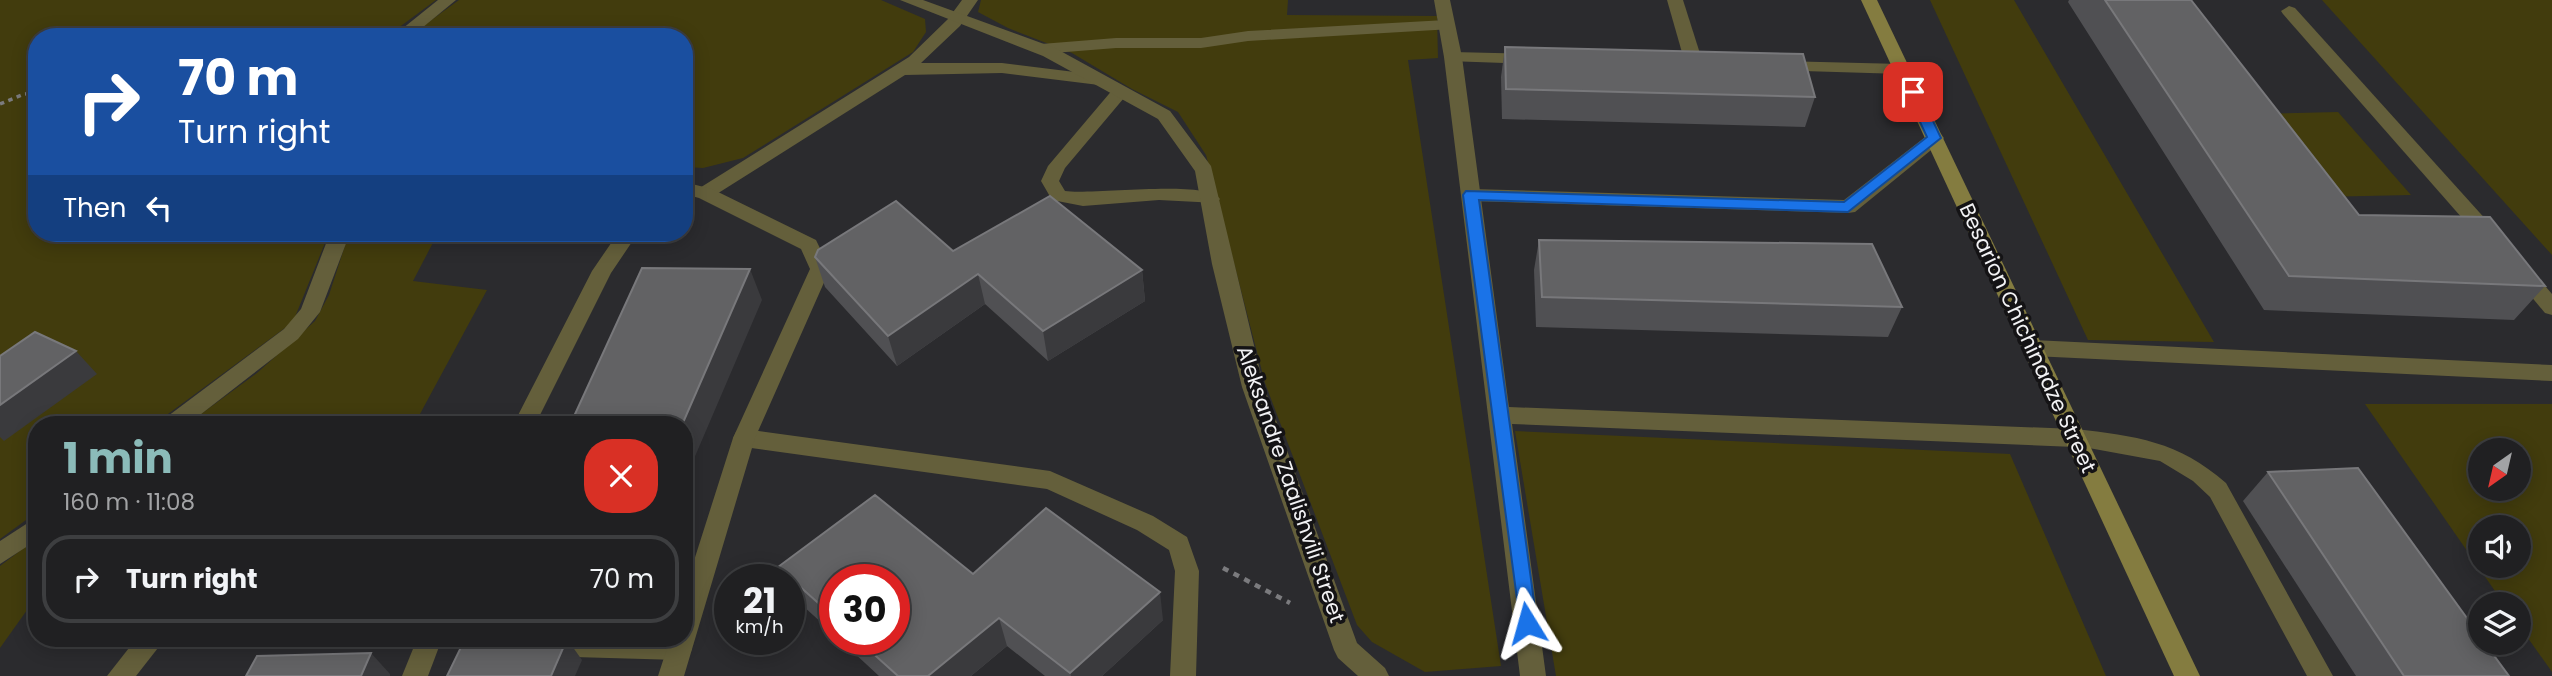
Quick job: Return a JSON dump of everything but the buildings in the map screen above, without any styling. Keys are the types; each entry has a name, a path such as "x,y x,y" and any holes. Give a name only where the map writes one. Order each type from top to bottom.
{"street":[{"path":"412,28 448,0"},
{"name":"Aleksandre Zaalishvili Street","path":"908,0 1041,49 1164,116 1204,170 1222,264 1253,387 1347,650 1376,676"},
{"path":"694,190 902,71 957,20 970,0"},
{"path":"1442,0 1471,195 1533,676"},
{"path":"1675,0 1694,63"},
{"name":"Besarion Chichinadze Street","path":"1869,0 2188,676"},
{"path":"2289,11 2552,308"},
{"path":"1041,49 1116,43 1201,43 1248,36 1446,25"},
{"path":"1452,57 1546,60"},
{"path":"1762,65 1902,69"},
{"path":"902,71 948,66 993,66 1099,80"},
{"path":"1120,92 1057,166 1051,181 1059,196 1083,200 1159,194 1210,199"},
{"path":"1471,195 1848,207 1934,138"},
{"path":"693,604 744,438 820,269 809,245 694,190"},
{"path":"184,416 291,334 310,312 337,242"},
{"path":"529,416 602,271 622,242"},
{"path":"2033,348 2552,373"},
{"path":"1500,415 2075,438 2159,449 2197,469 2218,490 2320,676"},
{"path":"744,438 1050,480 1145,523 1179,544 1187,571 1183,676"},
{"path":"0,554 28,534"},
{"path":"120,676 145,647"},
{"path":"415,676 426,647"},
{"path":"671,676 680,647"}],"path":[{"path":"0,104 28,94"},
{"path":"1179,544 1340,629"}],"shaded area":[{"path":"0,0 436,0 398,28 28,28 28,242 325,242 293,322 165,416 28,416 28,519 0,539"},
{"path":"459,0 881,0 925,19 926,32 913,52 743,158 703,168 693,167 693,28 420,28"},
{"path":"981,0 1288,0 1287,15 1437,16 1438,58 1408,60 1501,666 1425,672 1372,642 1357,625 1265,383 1206,155 1178,112 1132,89 1072,53 1008,28 978,12"},
{"path":"1930,0 2014,0 2214,342 2088,340"},
{"path":"2322,0 2552,0 2552,255"},
{"path":"2338,112 2411,195 2319,197 2251,114"},
{"path":"346,242 433,242 413,281 487,290 419,416 198,416 257,373 315,321 329,295"},
{"path":"2365,404 2552,404 2552,672 2531,642 2531,592 2496,592 2486,578 2531,578 2531,515 2468,515 2468,552"},
{"path":"1515,431 2010,454 2106,676 1556,676"},
{"path":"28,545 28,609 0,648 0,566"}],"route":[{"path":"1527,623 1471,195 1848,207 1934,138 1913,92"}]}
